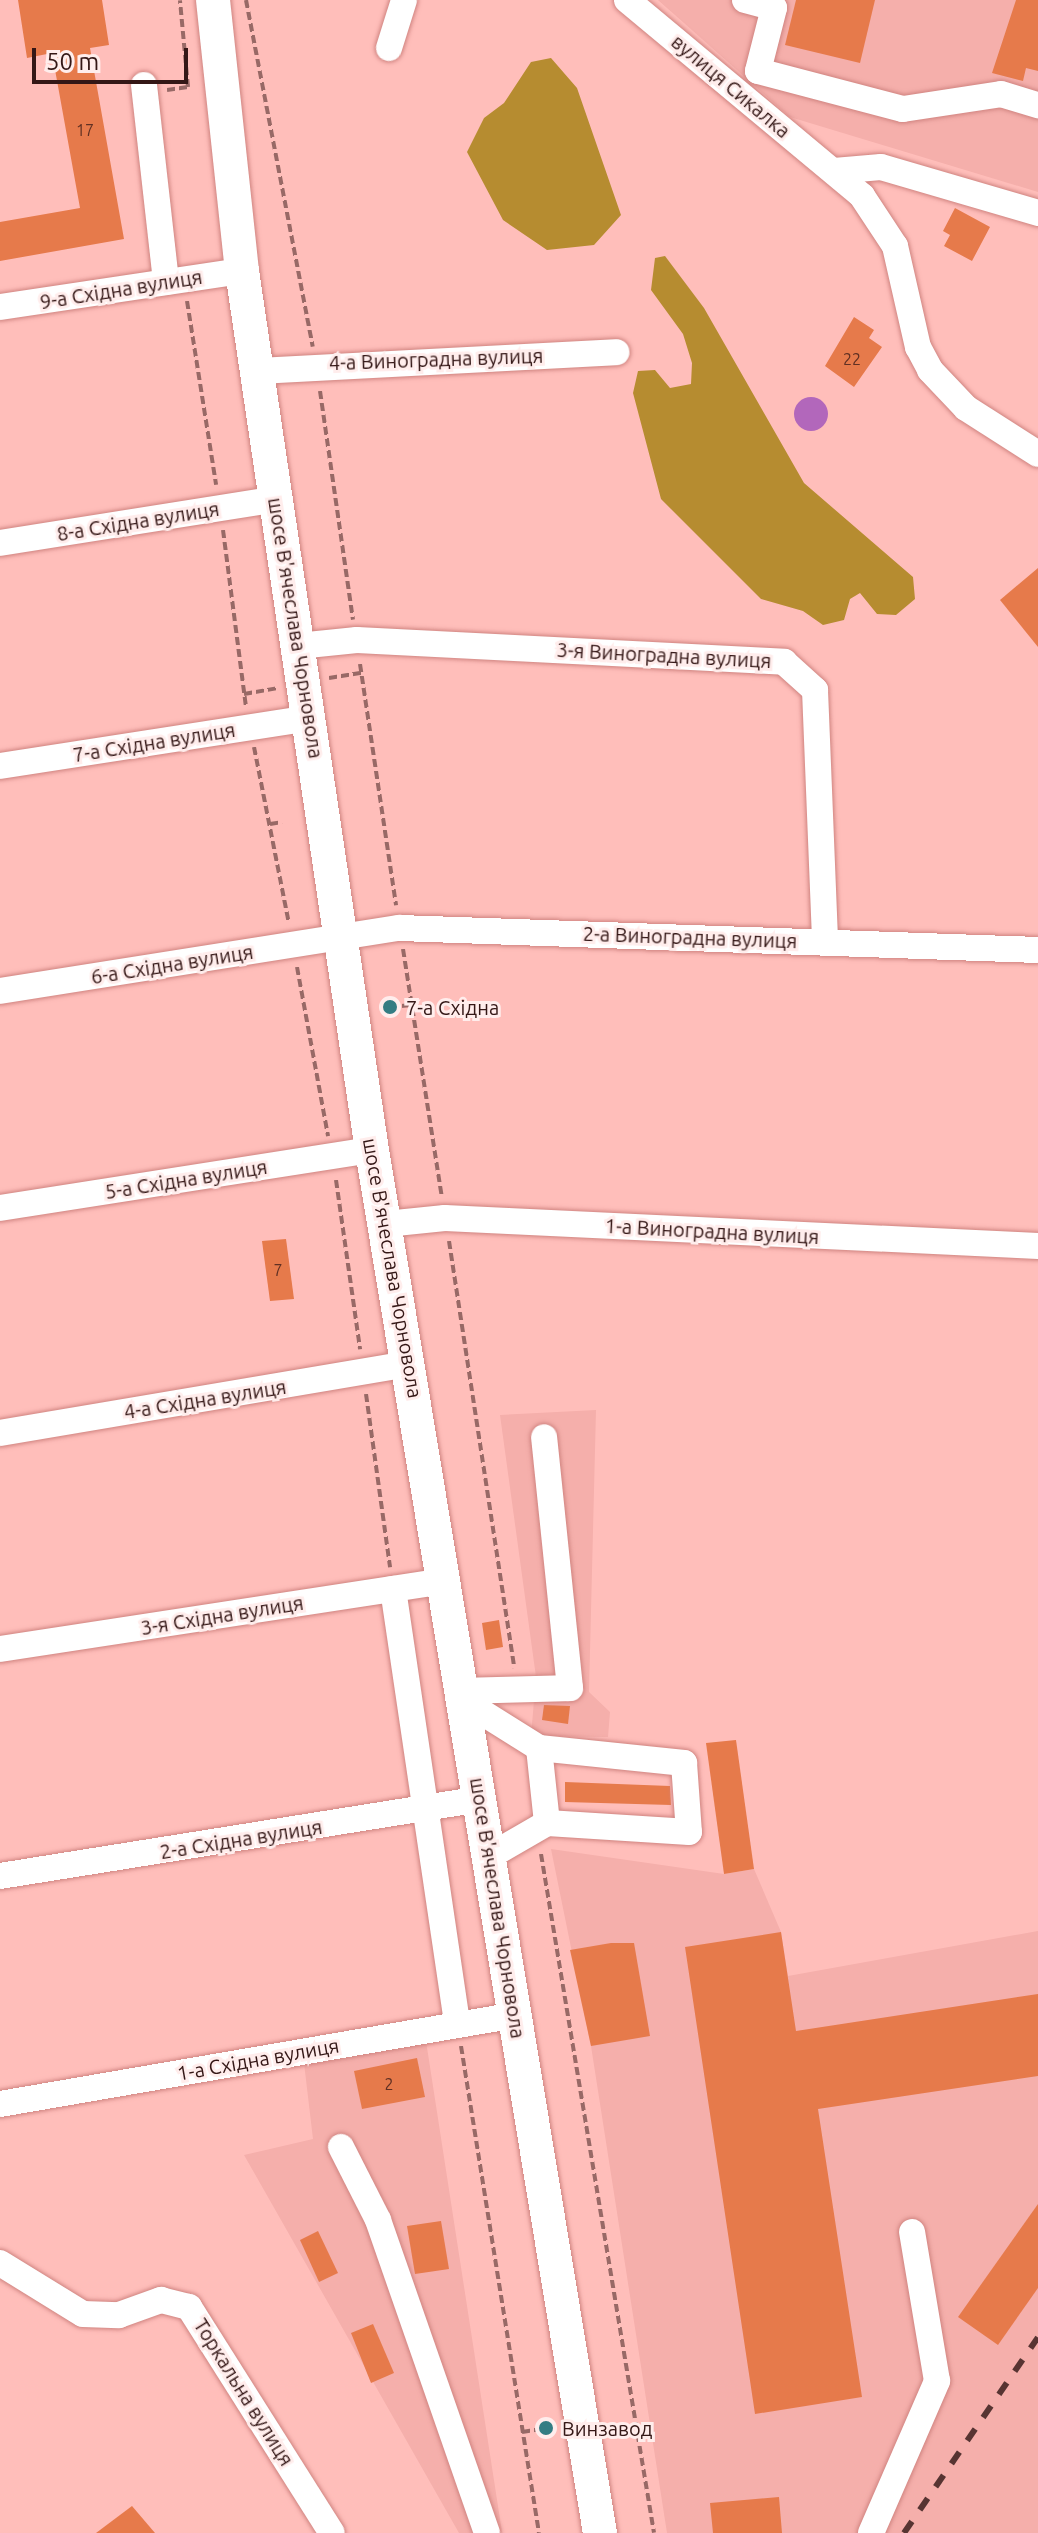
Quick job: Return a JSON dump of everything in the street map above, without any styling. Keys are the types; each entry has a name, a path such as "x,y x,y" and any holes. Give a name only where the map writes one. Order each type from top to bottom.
{"main road":[{"name":"шосе В'ячеслава Чорновола","path":"213,0 242,271 343,936 372,1150 600,2533"}],"street":[{"path":"389,48 404,0"},
{"name":"вулиця Сикалка","path":"627,0 834,171 880,217 895,246 918,347 930,370 966,408 1034,457"},
{"path":"745,0 774,8 758,71 903,109 1001,94 1038,105"},
{"path":"155,88 175,280"},
{"path":"834,171 881,167 1038,213"},
{"name":"9-а Східна вулиця","path":"0,307 242,271"},
{"name":"4-а Виноградна вулиця","path":"257,371 316,364 616,352"},
{"name":"8-а Східна вулиця","path":"0,543 277,499"},
{"name":"3-я Виноградна вулиця","path":"298,646 357,640 768,658 800,672 815,690 825,941"},
{"name":"7-а Східна вулиця","path":"0,766 309,718"},
{"name":"2-а Виноградна вулиця","path":"343,936 399,928 1038,950"},
{"name":"6-а Східна вулиця","path":"0,991 343,936"},
{"name":"5-а Східна вулиця","path":"0,1208 372,1150"},
{"name":"1-а Виноградна вулиця","path":"386,1224 445,1218 1038,1246"},
{"name":"4-а Східна вулиця","path":"0,1433 409,1364"},
{"path":"464,1696 517,1689 570,1688 544,1437"},
{"name":"3-я Східна вулиця","path":"0,1649 444,1581"},
{"path":"393,1589 457,2023"},
{"path":"464,1696 539,1748 684,1763 689,1832 543,1825 490,1856"},
{"path":"539,1748 543,1825"},
{"name":"2-а Східна вулиця","path":"0,1876 481,1799"},
{"name":"1-а Східна вулиця","path":"0,2104 516,2015"},
{"path":"341,2147 378,2220 417,2322 487,2533"},
{"path":"871,2533 892,2497 937,2381 912,2232"},
{"name":"Торкальна вулиця","path":"0,2263 83,2314 119,2315 161,2300 189,2307 332,2533"}],"path":[{"path":"155,88 188,87 180,0"},
{"path":"246,0 316,364 399,928 517,1689"},
{"path":"175,280 220,508"},
{"path":"326,678 362,673"},
{"path":"244,694 284,686"},
{"path":"270,824 282,822"},
{"path":"390,1007 412,1004"},
{"path":"363,1372 393,1589"},
{"path":"543,1825 654,2533"},
{"path":"457,2023 539,2533"},
{"path":"522,2432 546,2428"}],"shaded area":[{"path":"658,0 1038,0 1038,192 790,117"},
{"path":"551,58 577,88 621,215 594,245 547,250 503,220 467,152 484,118 504,103 531,62"},
{"path":"665,256 704,308 804,483 913,577 915,599 896,615 877,614 860,593 850,599 844,620 823,625 803,611 761,599 661,499 633,393 638,371 655,370 670,388 691,384 692,363 683,334 651,290 655,258"},
{"path":"811,397 823,402 828,414 823,426 811,431 799,426 794,414 799,402"},
{"path":"596,1410 589,1692 610,1712 608,1737 531,1736 536,1677 500,1415"},
{"path":"551,1849 724,1874 754,1869 781,1932 788,1976 1038,1931 1038,2533 667,2533 591,2046"},
{"path":"426,2041 502,2532 497,2533 459,2533 244,2155 313,2139 304,2063"}],"building":[{"path":"18,0 102,0 109,45 90,48 124,239 0,261 0,222 80,208 52,53 27,58"},
{"path":"796,0 875,0 860,63 785,45"},
{"path":"1016,0 1038,0 1038,71 1026,68 1023,81 992,73"},
{"path":"955,208 990,227 972,261 944,246 950,235 943,231"},
{"path":"854,317 874,330 869,338 882,347 854,387 825,366"},
{"path":"1038,568 1038,647 1000,600"},
{"path":"286,1239 294,1299 270,1301 262,1241"},
{"path":"499,1620 503,1647 486,1650 482,1623"},
{"path":"544,1705 570,1706 568,1724 542,1720"},
{"path":"736,1740 754,1869 724,1874 706,1743"},
{"path":"565,1782 670,1786 671,1805 565,1802"},
{"path":"781,1932 796,2031 1038,1994 1038,2076 818,2109 862,2397 755,2414 685,1947"},
{"path":"611,1943 634,1943 650,2036 591,2046 570,1950"},
{"path":"417,2058 425,2097 362,2109 354,2071"},
{"path":"1038,2204 1038,2288 998,2345 958,2317"},
{"path":"441,2221 449,2269 415,2274 407,2226"},
{"path":"318,2231 338,2273 319,2282 300,2240"},
{"path":"373,2324 394,2373 371,2383 351,2333"},
{"path":"779,2497 782,2533 713,2533 710,2503"},
{"path":"132,2506 155,2533 96,2533"}],"railway":[{"path":"904,2533 1038,2337"}],"place":[{"name":"7-а Східна","path":"390,1007"},
{"name":"Винзавод","path":"546,2428"}]}
